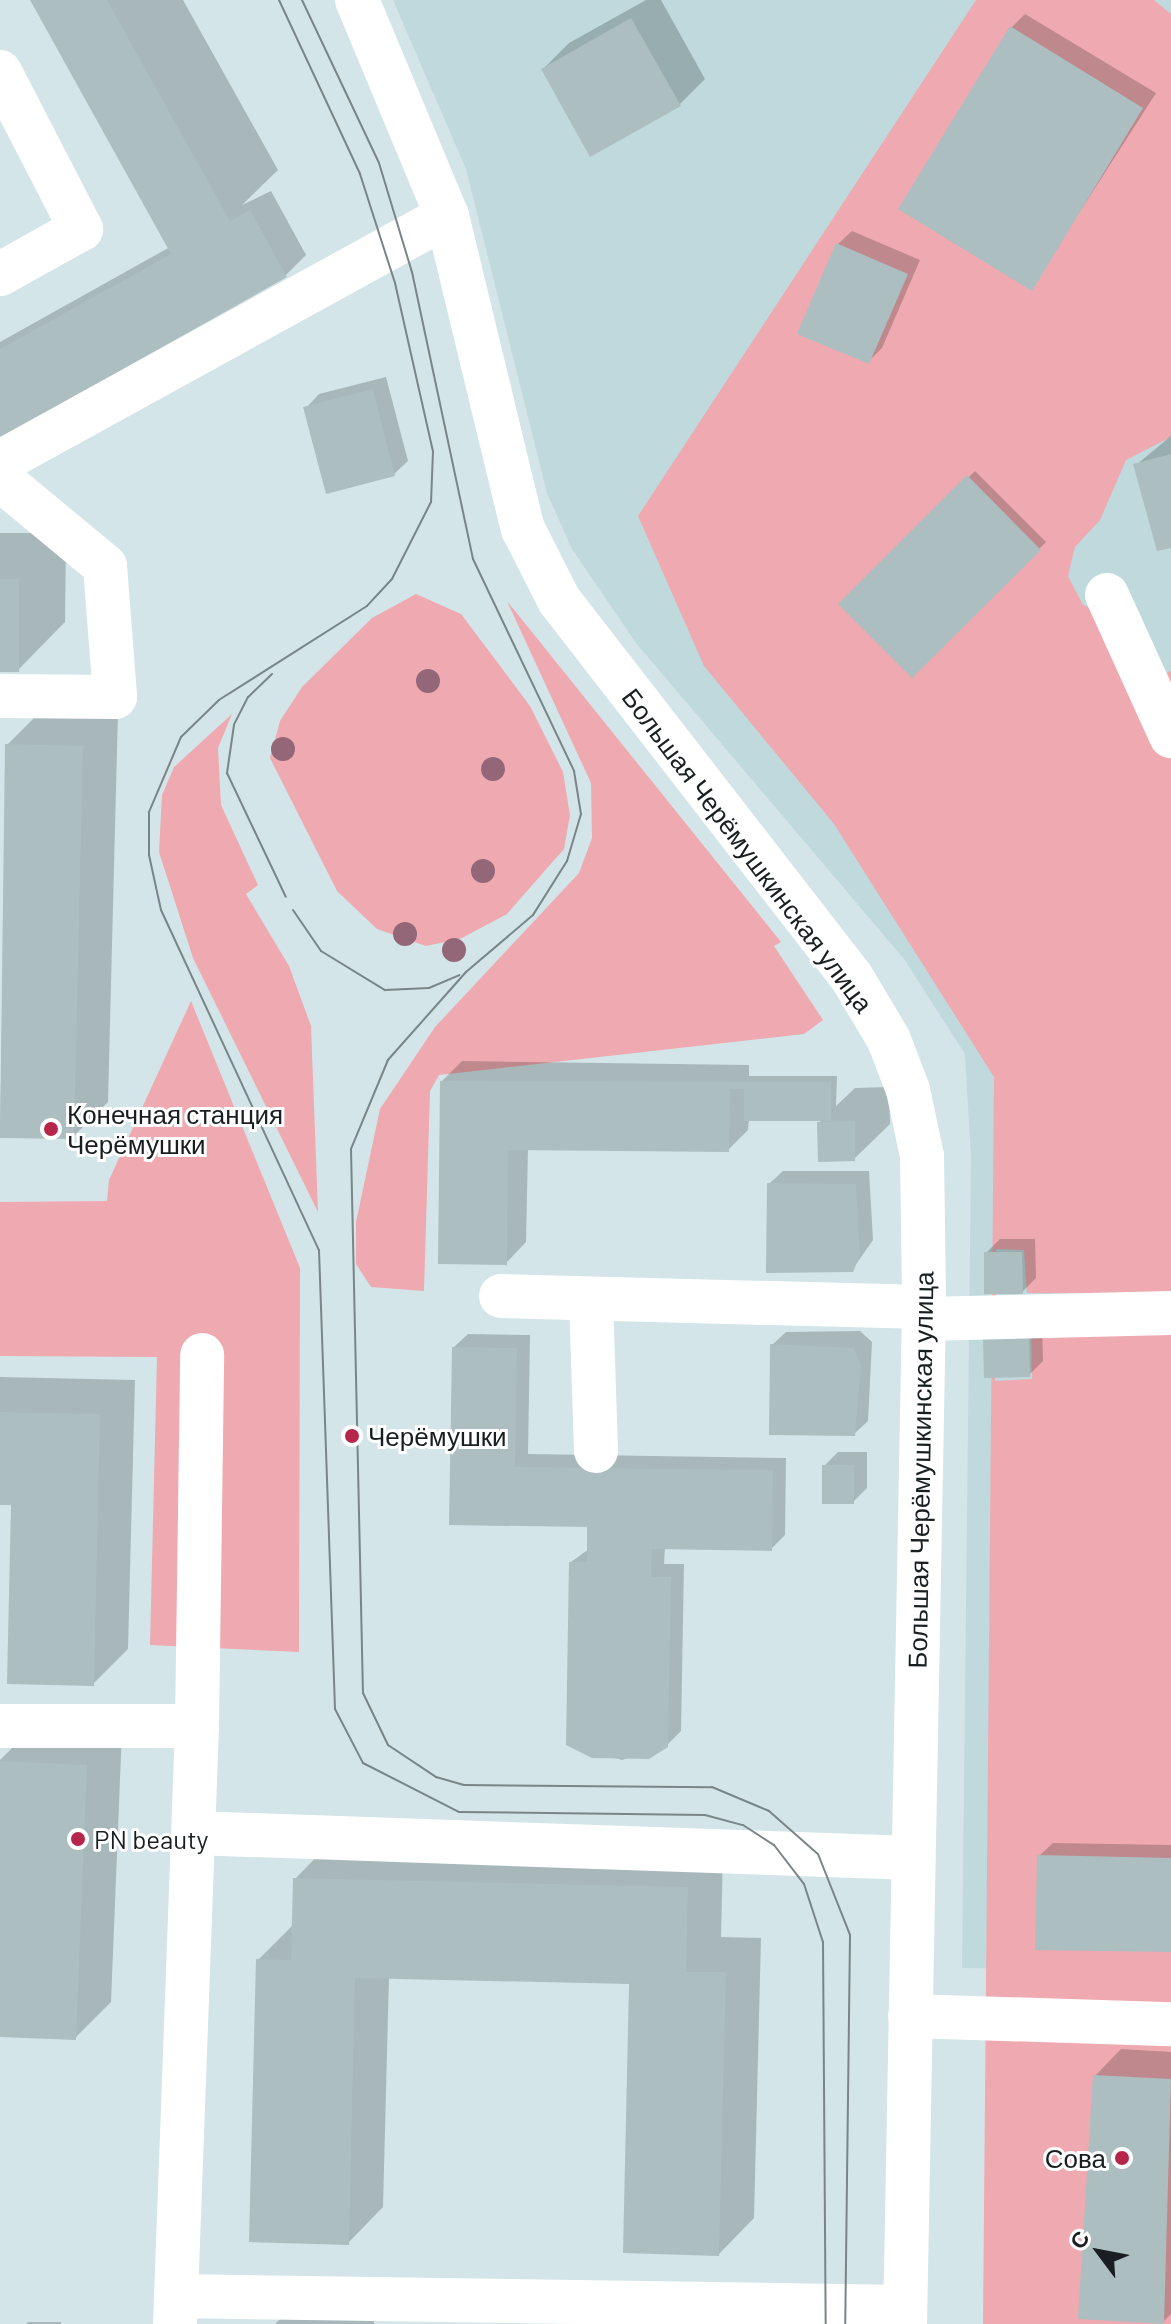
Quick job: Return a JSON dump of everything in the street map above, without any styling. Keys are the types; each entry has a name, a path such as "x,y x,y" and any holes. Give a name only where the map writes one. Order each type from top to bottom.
{"street":[{"name":"Большая Черёмушкинская улица","path":"357,0 447,216 495,438 523,529 559,600 851,976 889,1040 922,1156 924,1313 905,2315"},
{"path":"0,72 81,229 0,274"},
{"path":"0,462 447,216"},
{"path":"0,479 105,566 115,697 0,696"},
{"path":"1107,595 1171,736"},
{"path":"501,1296 924,1313 1171,1313"},
{"path":"591,1300 596,1451"},
{"path":"202,1355 197,1726 176,2310 905,2315"},
{"path":"0,1726 197,1726"},
{"path":"194,1833 913,1858"},
{"path":"910,2016 1171,2024"}],"shaded area":[{"path":"393,0 1171,0 1171,1971 962,1968 971,1158 965,1054 904,959 636,643 572,549 547,493 466,169"},
{"path":"976,0 1154,0 1171,14 1171,437 1126,460 1100,520 1075,547 1068,576 1083,605 1110,615 1156,678 1171,671 1171,1294 1027,1293 1024,1250 996,1249 995,1381 1032,1379 1031,1327 1171,1332 1171,2324 983,2324 994,1077 834,824 704,666 638,516"},
{"path":"416,594 461,614 530,706 563,772 570,815 564,849 507,914 460,939 426,946 377,929 337,891 270,758 280,721 302,687 372,618"},
{"path":"507,601 781,942 774,946 823,1020 804,1034 439,1075 430,1091 424,1291 371,1287 356,1264 356,1222 380,1109 435,1027 579,873 592,838 591,783"},
{"path":"232,714 218,748 221,805 258,885 246,894 289,966 311,1026 318,1212 193,958 159,852 162,795 174,767"},
{"path":"191,1001 300,1268 299,1652 150,1645 157,1357 0,1356 0,1202 107,1201 109,1180"}],"building":[{"path":"30,0 107,0 230,221 250,210 287,277 0,438 0,349 171,254"},
{"path":"631,18 681,106 590,157 541,69"},
{"path":"1010,26 1143,108 1032,291 898,209"},
{"path":"836,243 908,274 869,364 797,334"},
{"path":"373,389 395,476 326,494 303,407"},
{"path":"1171,454 1171,548 1157,551 1133,464"},
{"path":"967,475 1041,550 912,678 838,604"},
{"path":"0,579 19,579 19,672 0,672"},
{"path":"5,744 83,746 74,1139 0,1138"},
{"path":"440,1081 831,1082 831,1121 744,1121 744,1089 730,1089 729,1152 508,1150 507,1265 438,1264"},
{"path":"855,1121 855,1161 818,1162 817,1122"},
{"path":"767,1183 856,1184 860,1255 853,1272 766,1273"},
{"path":"984,1252 1022,1252 1023,1294 984,1294"},
{"path":"1029,1333 1030,1377 984,1378 983,1338"},
{"path":"770,1344 854,1348 861,1365 855,1436 769,1435"},
{"path":"452,1347 517,1348 515,1467 773,1470 772,1551 652,1549 651,1577 671,1577 668,1747 649,1759 592,1758 566,1745 569,1562 587,1562 587,1527 449,1525"},
{"path":"0,1412 100,1414 94,1686 7,1684 11,1505 0,1505"},
{"path":"822,1465 854,1465 854,1504 822,1504"},
{"path":"0,1761 87,1765 76,2040 0,2037"},
{"path":"1037,1855 1171,1858 1171,1952 1035,1950"},
{"path":"293,1878 688,1887 686,1972 726,1972 719,2256 623,2253 629,1984 355,1978 349,2245 249,2242 256,1959 291,1960"},
{"path":"1093,2075 1171,2079 1164,2324 1078,2319"}],"tram line":[{"path":"279,0 360,174 395,283 433,451 431,502 392,579 367,606 219,700 181,737 149,812 149,855 161,910 319,1250 335,1709 363,1763 459,1812 705,1815 743,1825 774,1845 804,1884 823,1942 826,2324"},
{"path":"302,0 379,163 412,272 473,559 574,771 581,814 567,861 533,915 466,972 388,1060 351,1149 363,1693 388,1745 436,1777 464,1785 712,1787 769,1811 818,1854 850,1935 845,2324"},
{"path":"272,674 248,697 234,725 227,773 286,897"},
{"path":"293,910 321,951 385,990 429,988 459,975"}],"place":[{"name":"Конечная станция Черёмушки","path":"51,1129"},
{"name":"Черёмушки","path":"352,1436"},
{"name":"PN beauty","path":"78,1839"},
{"name":"Сова","path":"1122,2158"}]}
